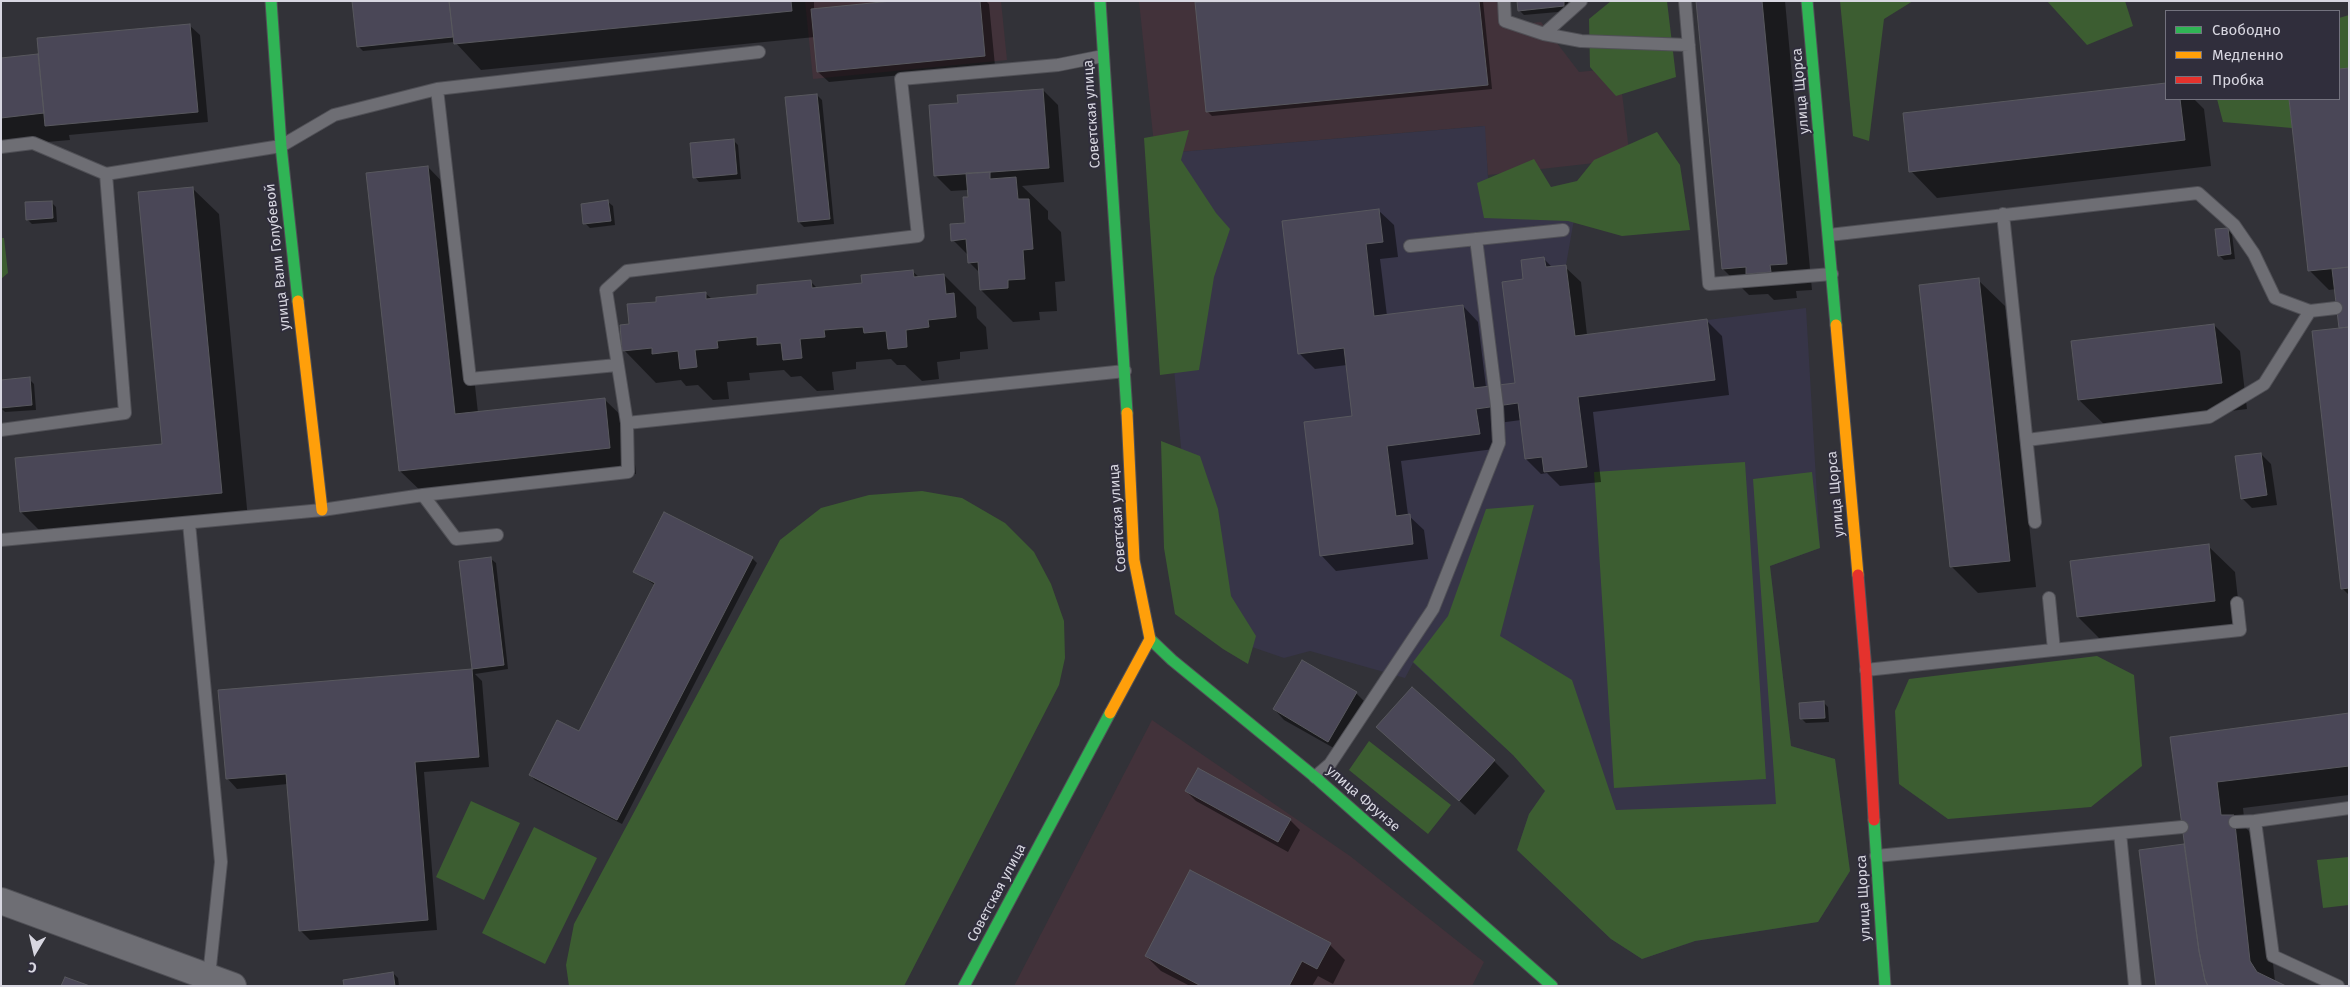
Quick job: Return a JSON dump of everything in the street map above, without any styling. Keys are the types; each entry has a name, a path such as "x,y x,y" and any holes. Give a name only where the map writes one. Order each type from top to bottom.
{"street":[{"name":"улица Вали Голубевой","path":"271,1 281,146 322,510"},
{"name":"Советская улица","path":"964,986 1150,639 1134,560 1125,371 1100,1"},
{"name":"улица Щорса","path":"1807,1 1866,670 1885,986"},
{"name":"улица Фрунзе","path":"1150,639 1172,660 1315,777 1552,986"},
{"path":"1,901 207,981 233,986"}],"lane":[{"path":"1504,1 1505,21 1544,34 1581,41 1689,45"},
{"path":"1544,34 1581,1"},
{"path":"1685,1 1709,284 1832,274"},
{"path":"1,147 33,143 106,174 281,146 334,115 437,89 759,52"},
{"path":"1,540 322,510 423,495 628,472 627,423 606,290 627,271 918,236 901,79 1058,65 1103,56"},
{"path":"437,89 470,379 617,365"},
{"path":"1,430 125,413 106,174"},
{"path":"1829,235 2198,193 2234,225 2254,254 2275,298 2310,311 2336,308"},
{"path":"2003,214 2035,522"},
{"path":"1410,246 1563,230"},
{"path":"1315,777 1330,764 1433,609 1499,443 1497,406 1476,239"},
{"path":"2027,440 2209,417 2264,384 2310,311"},
{"path":"627,423 1125,371"},
{"path":"423,495 456,539 497,535"},
{"path":"189,523 221,862 207,981"},
{"path":"2049,598 2054,650"},
{"path":"1866,670 2240,630 2237,603"},
{"path":"2235,822 2349,808"},
{"path":"2255,821 2273,956 2338,986"},
{"path":"1876,856 2182,827"},
{"path":"2120,833 2135,986"}],"shaded area":[{"path":"805,1 1001,1 1007,60 813,79"},
{"path":"1139,1 1509,1 1512,25 1541,22 1579,72 1619,68 1630,159 1488,175 1484,126 1155,154"},
{"path":"1485,126 1490,213 1576,208 1566,265 1575,336 1806,308 1820,548 1770,566 1791,746 1835,759 1850,871 1818,922 1695,941 1642,959 1611,939 1517,850 1529,814 1545,791 1513,755 1413,663 1405,678 1310,651 1284,658 1197,628 1155,154"},
{"path":"1152,720 1350,856 1484,962 1472,986 1014,986"}],"green space":[{"path":"1611,1 1667,1 1676,77 1616,96 1590,67 1589,19"},
{"path":"1840,1 1913,1 1884,19 1869,141 1853,136"},
{"path":"2047,1 2125,1 2133,26 2087,45"},
{"path":"2349,15 2349,68 2340,69 2340,18"},
{"path":"2217,100 2289,100 2292,128 2223,122"},
{"path":"1189,130 1181,160 1216,213 1230,229 1214,277 1199,370 1160,375 1144,138"},
{"path":"1657,132 1680,165 1690,230 1622,236 1568,221 1484,218 1477,183 1534,159 1551,187 1577,181 1594,160"},
{"path":"1,238 4,238 8,273 1,279"},
{"path":"1161,441 1200,456 1218,509 1231,596 1256,636 1248,664 1223,649 1175,614 1164,548"},
{"path":"1745,462 1766,779 1614,788 1594,472"},
{"path":"1812,472 1820,548 1770,566 1791,746 1835,759 1850,871 1818,922 1695,941 1642,959 1611,939 1517,850 1529,814 1545,791 1513,755 1413,662 1448,616 1486,509 1534,505 1500,636 1572,680 1616,810 1776,804 1753,479"},
{"path":"922,491 962,498 1005,523 1034,552 1051,584 1064,621 1065,658 1059,685 904,986 569,986 566,965 574,924 780,540 821,508 869,495"},
{"path":"2097,656 2134,675 2142,766 2091,807 1948,819 1899,784 1895,711 1909,679"},
{"path":"1369,741 1451,805 1428,834 1349,770"},
{"path":"471,801 520,823 484,900 436,877"},
{"path":"534,827 597,858 545,964 482,933"},
{"path":"2349,857 2349,905 2323,908 2317,860"}],"building":[{"path":"352,1 449,1 453,37 357,47"},
{"path":"449,1 791,1 792,11 454,44"},
{"path":"892,1 980,1 985,56 817,72 811,9"},
{"path":"1479,1 1488,85 1206,112 1195,2"},
{"path":"1517,1 1564,1 1564,6 1518,11"},
{"path":"1696,1 1762,1 1787,264 1770,265 1771,272 1746,274 1746,267 1722,269"},
{"path":"190,24 198,112 45,126 37,38"},
{"path":"38,54 44,113 1,118 1,58"},
{"path":"2349,68 2349,267 2308,271 2289,100 2340,100 2340,69"},
{"path":"2165,83 2165,100 2180,100 2185,140 1909,172 1903,113"},
{"path":"1043,89 1049,168 934,176 929,105 958,103 957,95"},
{"path":"817,94 830,219 798,222 785,97"},
{"path":"734,139 737,174 693,178 690,143"},
{"path":"428,166 455,414 605,398 610,448 399,471 366,173"},
{"path":"990,172 990,179 1016,177 1018,199 1029,199 1033,249 1023,250 1025,279 1008,280 1008,288 980,290 978,262 968,263 966,239 951,241 950,224 965,223 963,197 968,197 966,173"},
{"path":"193,187 222,493 20,512 15,458 162,444 138,192"},
{"path":"608,200 611,221 583,224 581,204"},
{"path":"52,201 53,218 26,220 25,202"},
{"path":"1379,209 1383,242 1366,244 1374,316 1463,305 1474,388 1515,383 1502,282 1523,279 1521,260 1544,257 1546,267 1566,265 1575,336 1707,319 1715,380 1578,397 1587,467 1544,472 1542,457 1525,459 1518,403 1476,409 1480,434 1387,446 1396,516 1410,514 1413,544 1320,556 1304,422 1352,416 1344,348 1298,354 1282,221"},
{"path":"2228,228 2231,254 2218,256 2215,229"},
{"path":"2349,267 2349,327 2339,328 2332,269"},
{"path":"913,270 914,277 944,274 946,294 954,293 956,317 928,320 929,327 906,330 907,347 888,349 886,331 864,333 863,327 824,330 825,337 800,339 802,358 783,360 781,343 757,345 757,337 717,341 718,348 695,350 697,367 680,369 678,351 652,354 652,348 622,351 620,325 629,324 627,304 656,302 656,297 706,292 706,299 757,294 757,285 811,280 812,288 862,283 861,275"},
{"path":"1979,278 2010,561 1950,567 1919,285"},
{"path":"2214,324 2222,383 2078,400 2071,341"},
{"path":"2349,327 2349,588 2341,589 2312,331"},
{"path":"30,377 32,405 1,408 1,380"},
{"path":"2261,453 2267,495 2241,499 2235,456"},
{"path":"664,512 753,557 617,820 529,775 557,720 579,731 655,583 633,572"},
{"path":"2209,544 2215,601 2077,617 2070,561"},
{"path":"491,557 504,665 472,669 459,561"},
{"path":"1302,660 1357,692 1328,742 1273,709"},
{"path":"472,669 479,757 415,762 428,920 299,931 286,774 226,779 218,690"},
{"path":"1412,687 1495,760 1459,801 1376,727"},
{"path":"1824,701 1825,718 1800,719 1799,703"},
{"path":"2349,713 2349,766 2217,782 2221,815 2234,815 2250,961 2257,972 2286,986 2208,986 2199,951 2170,737"},
{"path":"1198,768 1291,819 1278,842 1185,791"},
{"path":"2184,844 2199,951 2208,986 2156,986 2139,850"},
{"path":"1190,870 1331,943 1317,969 1302,961 1289,986 1201,986 1145,956"},
{"path":"393,972 395,986 344,986 343,980"},
{"path":"65,977 90,986 61,986"}],"traffic: fast":[{"path":"271,1 281,146 298,301"},
{"path":"1100,1 1127,413"},
{"path":"1807,1 1836,325"},
{"path":"1150,639 1172,660 1315,777 1552,986"},
{"path":"964,986 1110,713"},
{"path":"1874,820 1885,986"}],"traffic: slow":[{"path":"298,301 322,510"},
{"path":"1836,325 1858,575"},
{"path":"1110,713 1150,639 1134,560 1127,413"}],"traffic: jam":[{"path":"1858,575 1866,670 1874,820"}]}
